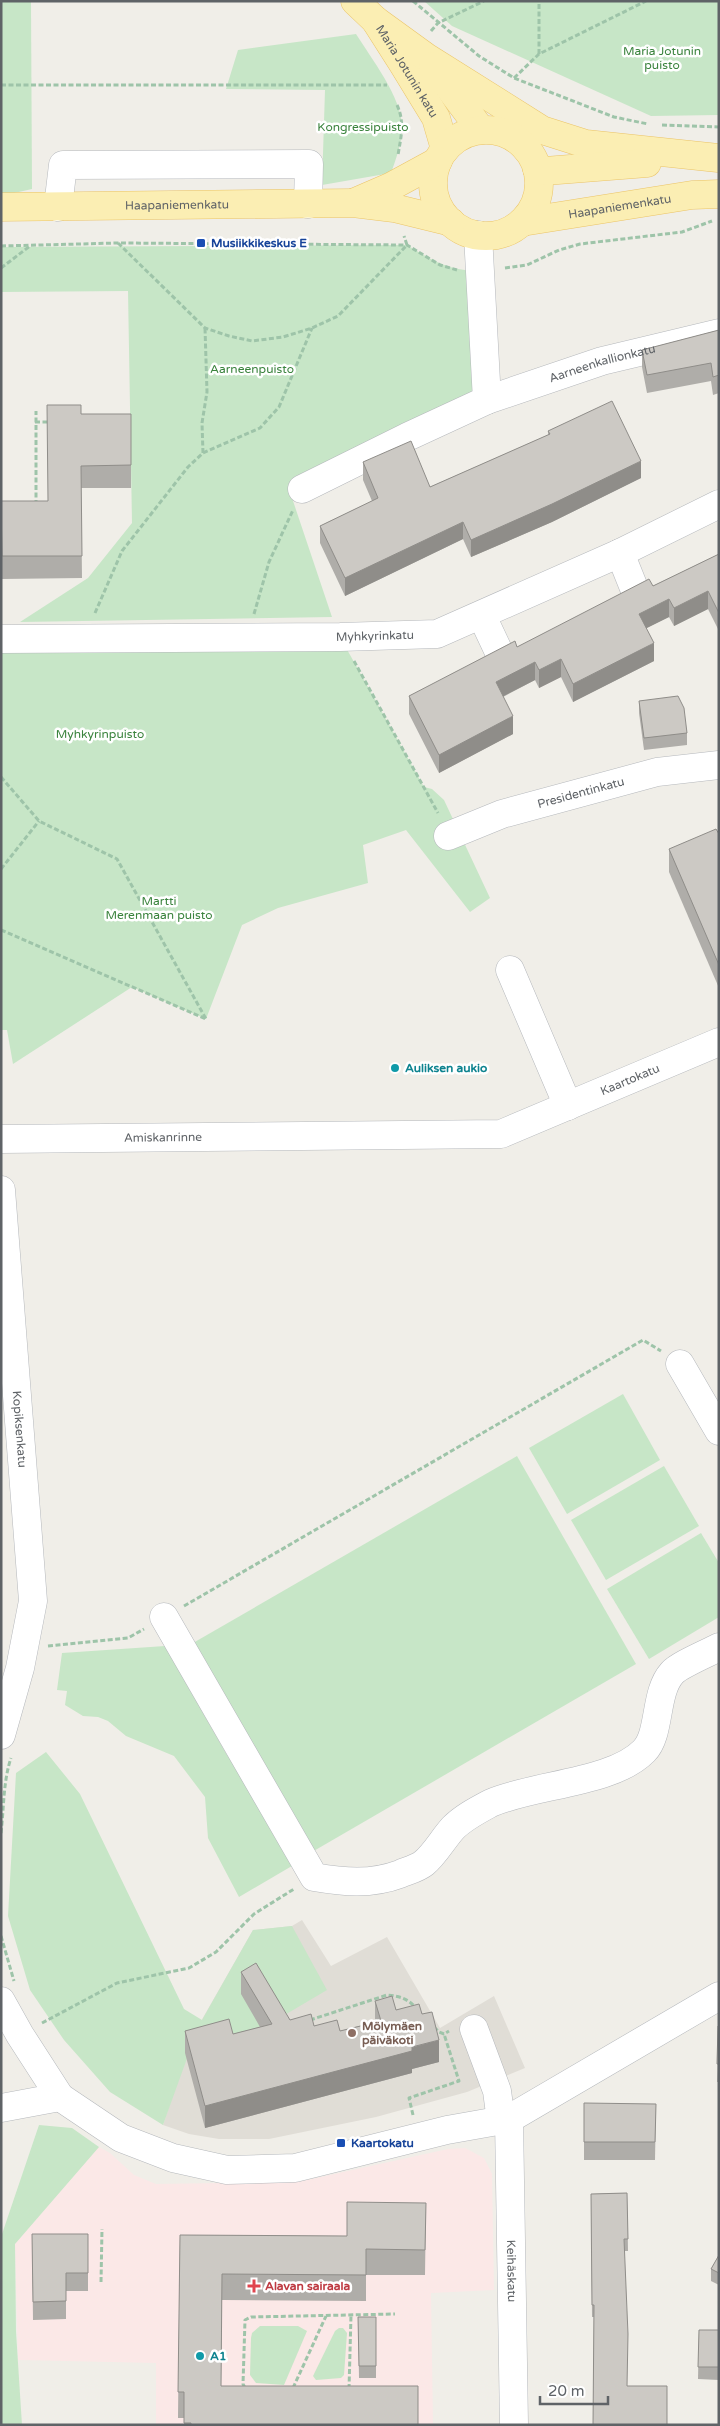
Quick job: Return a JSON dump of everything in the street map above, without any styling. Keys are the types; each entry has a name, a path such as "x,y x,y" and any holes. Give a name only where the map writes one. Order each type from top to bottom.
{"main road":[{"name":"Maria Jotunin katu","path":"355,1 375,20 408,64 436,118 442,155"},
{"name":"Maria Jotunin katu","path":"408,64 459,104 481,130"},
{"path":"408,64 562,137 586,144 718,158"},
{"path":"393,197 451,222 466,231 478,235 498,234 522,222 536,202 539,189 538,169 530,153 514,138 496,131 481,130 465,135 442,155 434,175 434,188 439,206 451,222"},
{"name":"Haapaniemenkatu","path":"1,208 353,203 393,197 442,155"},
{"path":"538,169 545,171 718,158"},
{"name":"Haapaniemenkatu","path":"522,222 692,196 719,194"}],"street":[{"path":"58,207 63,164 309,164 308,204"},
{"path":"478,235 487,400"},
{"name":"Aarneenkallionkatu","path":"302,489 487,400 602,361 719,333"},
{"name":"Myhkyrinkatu","path":"1,639 437,634 482,616 620,553 719,504"},
{"path":"620,553 634,588"},
{"path":"482,616 498,650"},
{"name":"Presidentinkatu","path":"443,826 502,814 657,772 719,765"},
{"path":"510,970 568,1106"},
{"name":"Kaartokatu","path":"325,1134 501,1134 719,1042"},
{"name":"Amiskanrinne","path":"1,1139 325,1134"},
{"name":"Kopiksenkatu","path":"1,1190 33,1602 11,1666"},
{"path":"680,1364 719,1431"},
{"path":"164,1617 314,1877 342,1882 366,1881 398,1874 423,1864 454,1828 468,1816 492,1804 524,1792 604,1774 629,1763 646,1750 654,1730 662,1692 672,1672 719,1648"},
{"path":"8,1742 11,1666"},
{"path":"9,1993 20,2036 60,2097 121,2138 173,2158 227,2170 295,2168 447,2130 505,2120 719,1996"},
{"name":"Keihäskatu","path":"474,2028 497,2091 505,2120 514,2425"},
{"path":"1,2108 60,2097"}],"path":[{"path":"414,1 479,56 514,78 614,117 652,124 719,127"},
{"path":"391,93 408,64 438,23 484,1"},
{"path":"539,54 540,1"},
{"path":"514,78 539,54 646,1"},
{"path":"1,85 408,64"},
{"path":"394,100 401,115 402,129 393,197 407,245"},
{"path":"1,246 118,243 407,245 440,265 460,271 480,271 527,265 559,250 580,244 682,232 719,218"},
{"path":"118,243 205,328 252,341 283,337 312,328 338,316 407,245"},
{"path":"1,268 31,245"},
{"path":"203,453 202,423 207,392 205,328"},
{"path":"86,638 122,551 188,467 203,453 260,428 271,418 279,407 312,328"},
{"path":"28,504 36,503 36,411"},
{"path":"35,422 54,422"},
{"path":"253,618 269,562 302,489"},
{"path":"340,636 443,826"},
{"path":"1,777 40,821 117,859 206,1020 1,930"},
{"path":"1,869 40,821"},
{"path":"40,1647 128,1638 643,1340 680,1364"},
{"path":"1,1833 5,1804 8,1742"},
{"path":"37,2026 117,1983 189,1968 216,1952 254,1914 314,1877"},
{"path":"1,1936 9,1993"},
{"path":"302,2022 387,1995 399,1996 410,2002 422,2014"},
{"path":"414,2115 409,2098 458,2080 444,2034 439,2032 427,2020"},
{"path":"444,2034 470,2020 474,2028"},
{"path":"404,2118 421,2113"},
{"path":"101,2282 102,2229"},
{"path":"249,2392 243,2384 243,2327 245,2320 251,2317 395,2314"},
{"path":"344,2391 349,2389 350,2385 351,2315"},
{"path":"300,2391 292,2392 326,2316"}],"shaded area":[{"name":"Mölymäen päiväkoti","path":"302,1920 331,1966 387,1937 440,2028 494,1996 525,2068 467,2092 376,2117 269,2139 219,2139 189,2134 163,2125 192,2037 253,1930 292,1926"},
{"name":"Alavan sairaala","path":"99,2147 110,2153 134,2175 156,2184 298,2182 448,2149 465,2148 484,2158 492,2174 494,2290 431,2293 433,2425 156,2425 156,2363 18,2360 15,2244"}],"green space":[{"path":"1,1 31,1 32,189 1,196"},
{"name":"Maria Jotunin puisto","path":"424,1 719,1 719,115 651,116 452,26"},
{"name":"Kongressipuisto","path":"356,34 385,79 397,104 402,128 400,145 391,173 322,185 325,90 226,89 238,50"},
{"name":"Aarneenpuisto","path":"407,245 425,256 450,267 480,271 487,400 289,489 332,617 20,622 88,578 132,523 128,291 1,292 1,247"},
{"path":"340,637 424,787 432,789 444,800 490,898 470,912 406,830 363,845 368,883 278,908 242,925 206,1019 132,987 13,1064 7,1030 1,1030 1,639"},
{"path":"623,1394 660,1460 567,1514 529,1448"},
{"path":"517,1456 636,1664 312,1852 193,1643"},
{"path":"664,1466 699,1526 606,1580 571,1520"},
{"path":"701,1533 719,1563 719,1617 649,1659 607,1589"},
{"path":"165,1646 227,1755 297,1863 239,1897 208,1838 205,1797 174,1756 126,1736 108,1721 98,1717 83,1716 65,1705 67,1691 57,1690 62,1653"},
{"path":"46,1752 80,1794 184,2009 202,2020 253,1930 292,1926 327,1990 261,2029 229,2042 194,2039 163,2125 110,2092 64,2040 30,1990 8,1916 16,1773"},
{"path":"39,2125 72,2128 99,2147 15,2244 16,2332 22,2425 1,2425 1,2237"},
{"path":"260,2326 298,2326 307,2331 284,2385 256,2383 250,2375 252,2333"},
{"path":"343,2328 347,2333 344,2375 341,2378 316,2380 313,2376 335,2331"}],"building":[{"path":"719,330 719,375 713,377 711,363 647,375 642,350"},
{"path":"612,401 641,461 471,540 463,522 345,578 320,526 378,498 363,462 411,441 430,487 550,434 548,431"},
{"path":"47,405 81,405 81,414 131,414 131,465 81,466 82,556 2,556 1,501 48,501"},
{"path":"719,554 719,613 708,591 674,608 669,599 639,614 654,643 573,684 561,659 539,670 535,662 496,682 513,716 439,755 409,696 515,641 517,647 649,579 653,586"},
{"path":"678,696 684,708 687,733 644,738 639,701"},
{"path":"716,829 719,834 719,965 669,849"},
{"path":"256,1963 290,2020 311,2014 314,2026 337,2020 340,2031 381,2021 375,2001 392,1996 396,2010 419,2004 422,2014 432,2012 439,2040 412,2047 412,2051 205,2106 185,2031 229,2019 233,2034 272,2024 241,1972"},
{"path":"718,2026 719,2064 717,2064"},
{"path":"584,2103 656,2104 655,2142 584,2142"},
{"path":"627,2193 628,2239 624,2239 628,2334 627,2386 667,2386 667,2425 593,2425 594,2305 592,2305 591,2194"},
{"path":"347,2202 426,2203 425,2250 366,2249 366,2275 222,2274 221,2386 418,2386 418,2425 191,2425 191,2423 184,2423 184,2392 178,2392 180,2235 347,2236"},
{"path":"32,2234 88,2234 88,2273 66,2273 66,2301 33,2302"},
{"path":"719,2255 719,2273 711,2269"},
{"path":"358,2317 376,2317 376,2366 359,2366"},
{"path":"699,2330 719,2330 719,2367 698,2367"}],"place":[{"name":"Musiikkikeskus E","path":"201,243"},
{"name":"Auliksen aukio","path":"395,1068"},
{"name":"Mölymäen päiväkoti","path":"352,2033"},
{"name":"Kaartokatu","path":"341,2143"},
{"name":"Alavan sairaala","path":"254,2286"},
{"name":"A1","path":"200,2356"}],"park label":[{"name":"Myhkyrinpuisto","path":"100,734"},
{"name":"Martti Merenmaan puisto","path":"159,908"}]}
